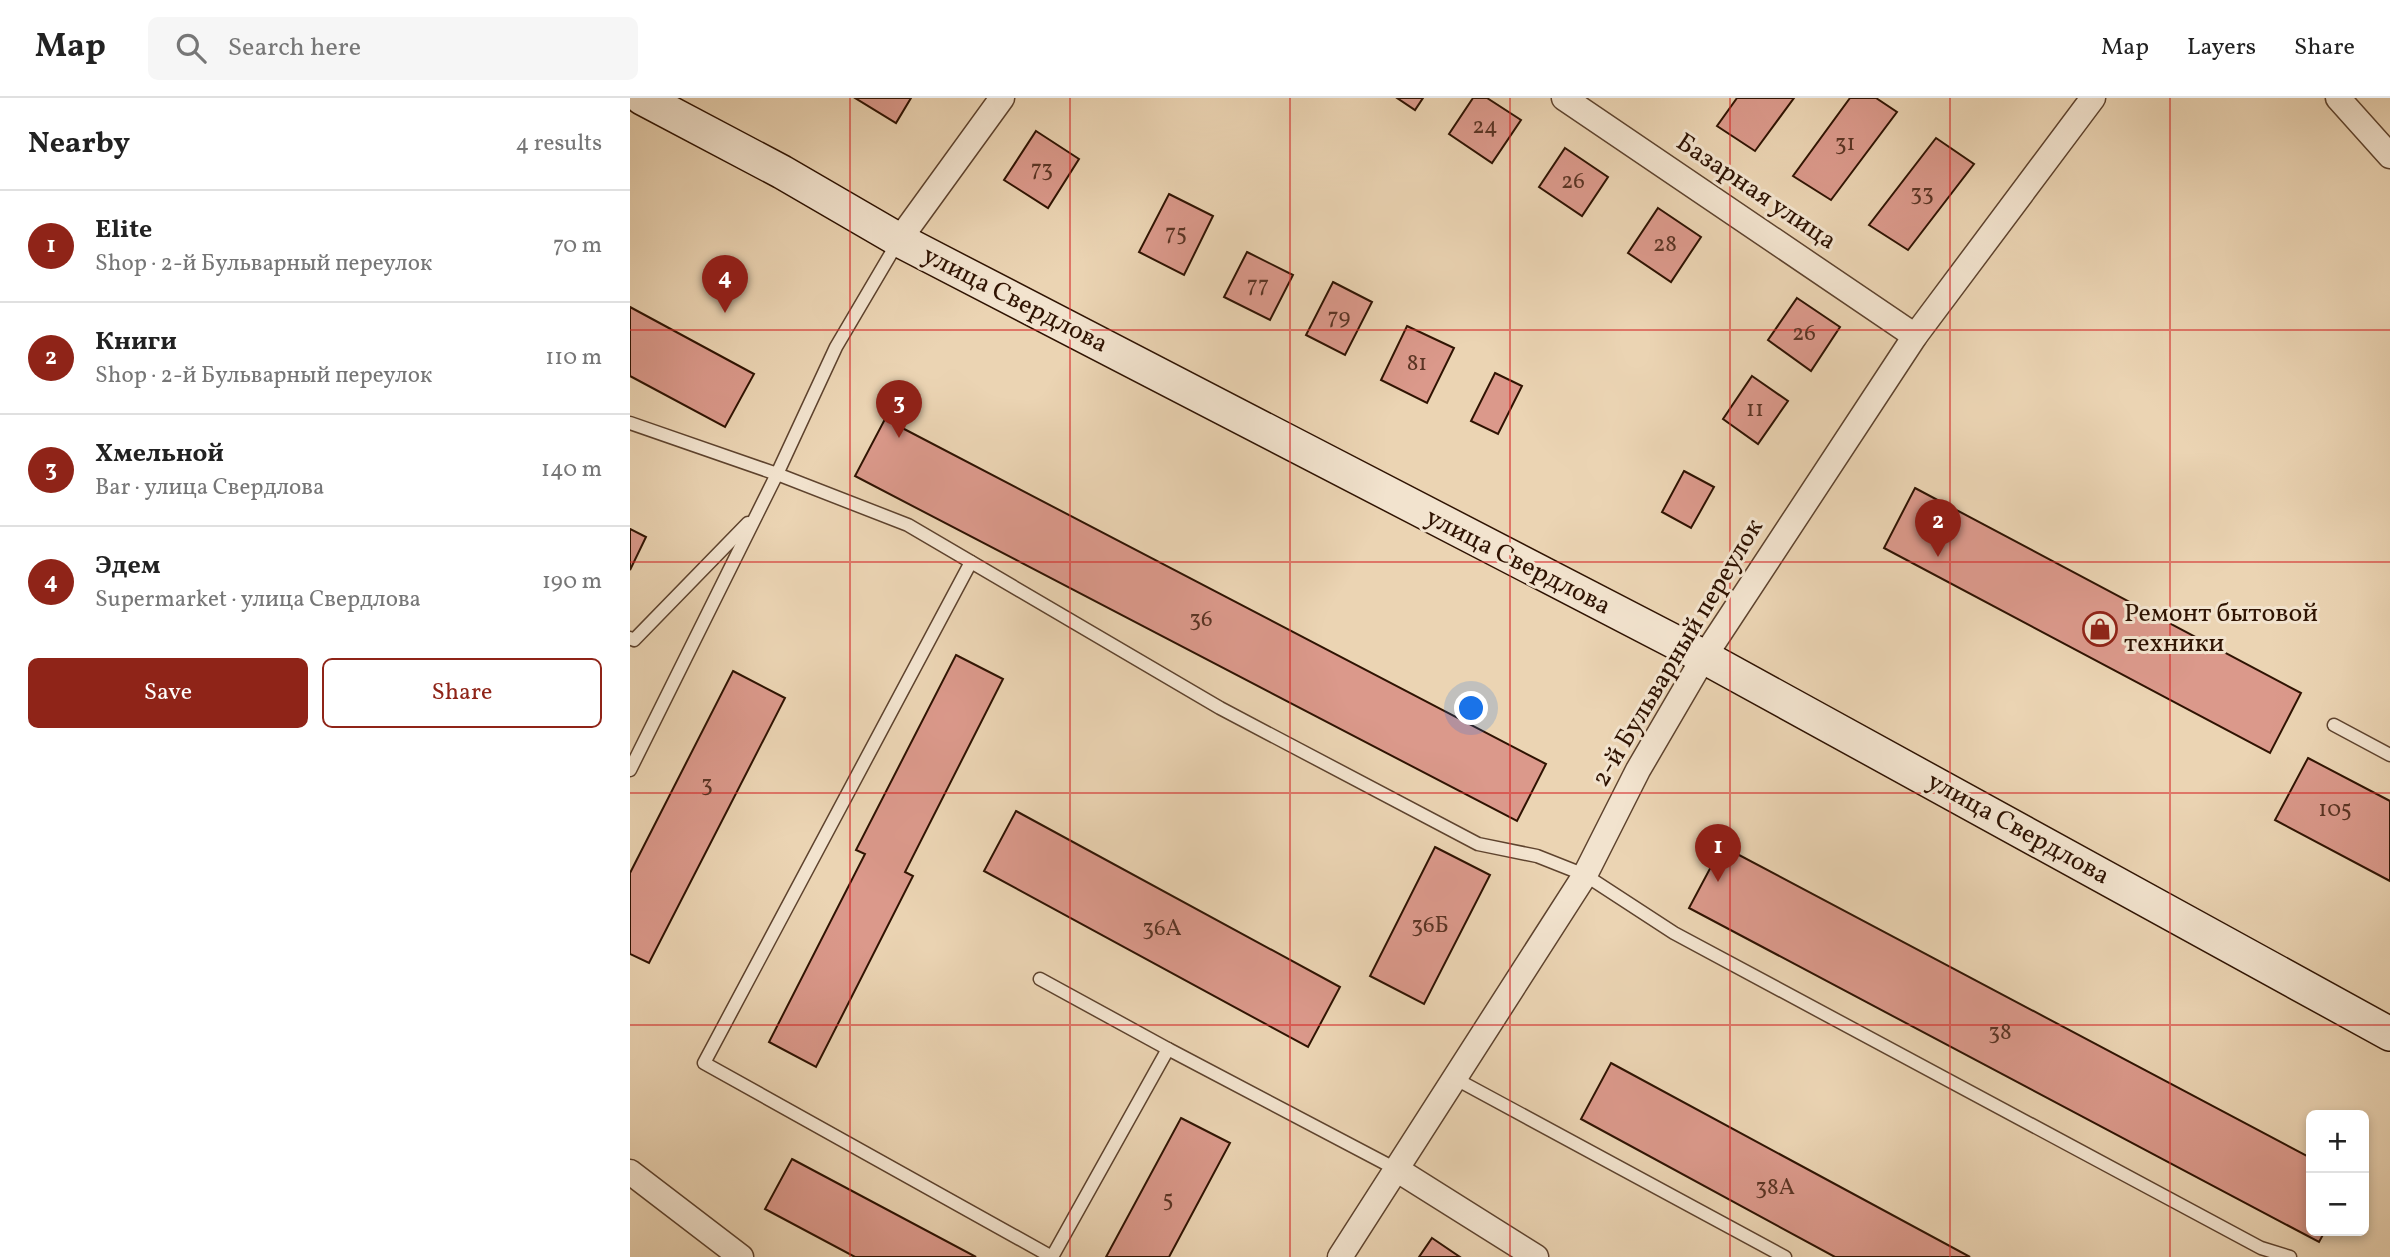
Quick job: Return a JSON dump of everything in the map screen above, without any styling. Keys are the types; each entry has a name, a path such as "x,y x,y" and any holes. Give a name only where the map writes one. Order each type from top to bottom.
{"main road":[{"name":"улица Свердлова","path":"642,98 782,172 899,240 1704,657 2390,1034"}],"street":[{"path":"899,240 1002,98"},
{"name":"Базарная улица","path":"1564,98 1915,336"},
{"name":"2-й Бульварный переулок","path":"1340,1257 1585,875 1638,770 1704,657 1915,336 2093,98"},
{"path":"2338,98 2390,156"},
{"path":"1396,1169 1535,1257"},
{"path":"630,1172 741,1257"}],"lane":[{"path":"630,770 777,474 836,347 899,240"},
{"path":"630,423 777,474 908,525 1220,708 1478,844 1537,856 1585,875 1686,939 2261,1248 2290,1257"},
{"path":"630,638 634,640 758,513"},
{"path":"971,562 704,1063 1052,1257 1168,1049"},
{"path":"2334,725 2390,755"},
{"path":"1040,979 1396,1169"},
{"path":"1454,1078 1785,1257"}],"building":[{"path":"855,98 911,98 896,123"},
{"path":"1397,98 1423,98 1415,110"},
{"path":"1473,98 1487,98 1521,120 1492,163 1449,134"},
{"path":"1737,98 1794,98 1755,151 1717,126"},
{"path":"1850,98 1876,98 1897,112 1831,200 1793,176"},
{"path":"1036,131 1079,159 1048,208 1004,180"},
{"path":"1936,138 1974,164 1908,250 1869,225"},
{"path":"1565,148 1608,177 1582,216 1539,187"},
{"path":"1169,194 1213,216 1184,275 1139,252"},
{"path":"1658,208 1701,237 1671,282 1628,253"},
{"path":"1247,252 1293,275 1270,320 1224,297"},
{"path":"1333,282 1372,302 1345,355 1306,335"},
{"path":"1797,298 1840,327 1811,371 1768,340"},
{"path":"630,307 754,374 725,427 630,376"},
{"path":"1407,326 1454,348 1427,403 1381,380"},
{"path":"1495,373 1522,386 1498,434 1471,421"},
{"path":"1752,376 1788,401 1758,444 1723,419"},
{"path":"885,419 1546,764 1517,821 855,476"},
{"path":"1684,471 1714,487 1691,528 1662,512"},
{"path":"1915,488 2301,693 2270,753 1884,548"},
{"path":"630,529 646,537 630,570"},
{"path":"956,655 1003,679 905,872 913,876 816,1067 769,1042 865,854 856,850"},
{"path":"733,671 785,698 649,963 630,954 630,873"},
{"path":"2308,758 2390,801 2390,881 2275,820"},
{"path":"1016,811 1340,987 1308,1047 984,871"},
{"path":"1722,846 2306,1155 2306,1235 1689,908"},
{"path":"1435,847 1490,875 1424,1004 1370,976"},
{"path":"1611,1063 1970,1257 1835,1257 1581,1119"},
{"path":"1181,1118 1230,1143 1169,1257 1106,1257"},
{"path":"792,1159 976,1257 855,1257 765,1209"},
{"path":"2308,1236 2322,1236 2319,1242"},
{"path":"1432,1238 1460,1257 1419,1257"}],"place":[{"name":"Эдем","path":"725,313"},
{"name":"Хмельной","path":"899,438"},
{"name":"Книги","path":"1938,557"},
{"name":"Ремонт бытовой техники","path":"2100,629"},
{"name":"Elite","path":"1718,882"}]}
